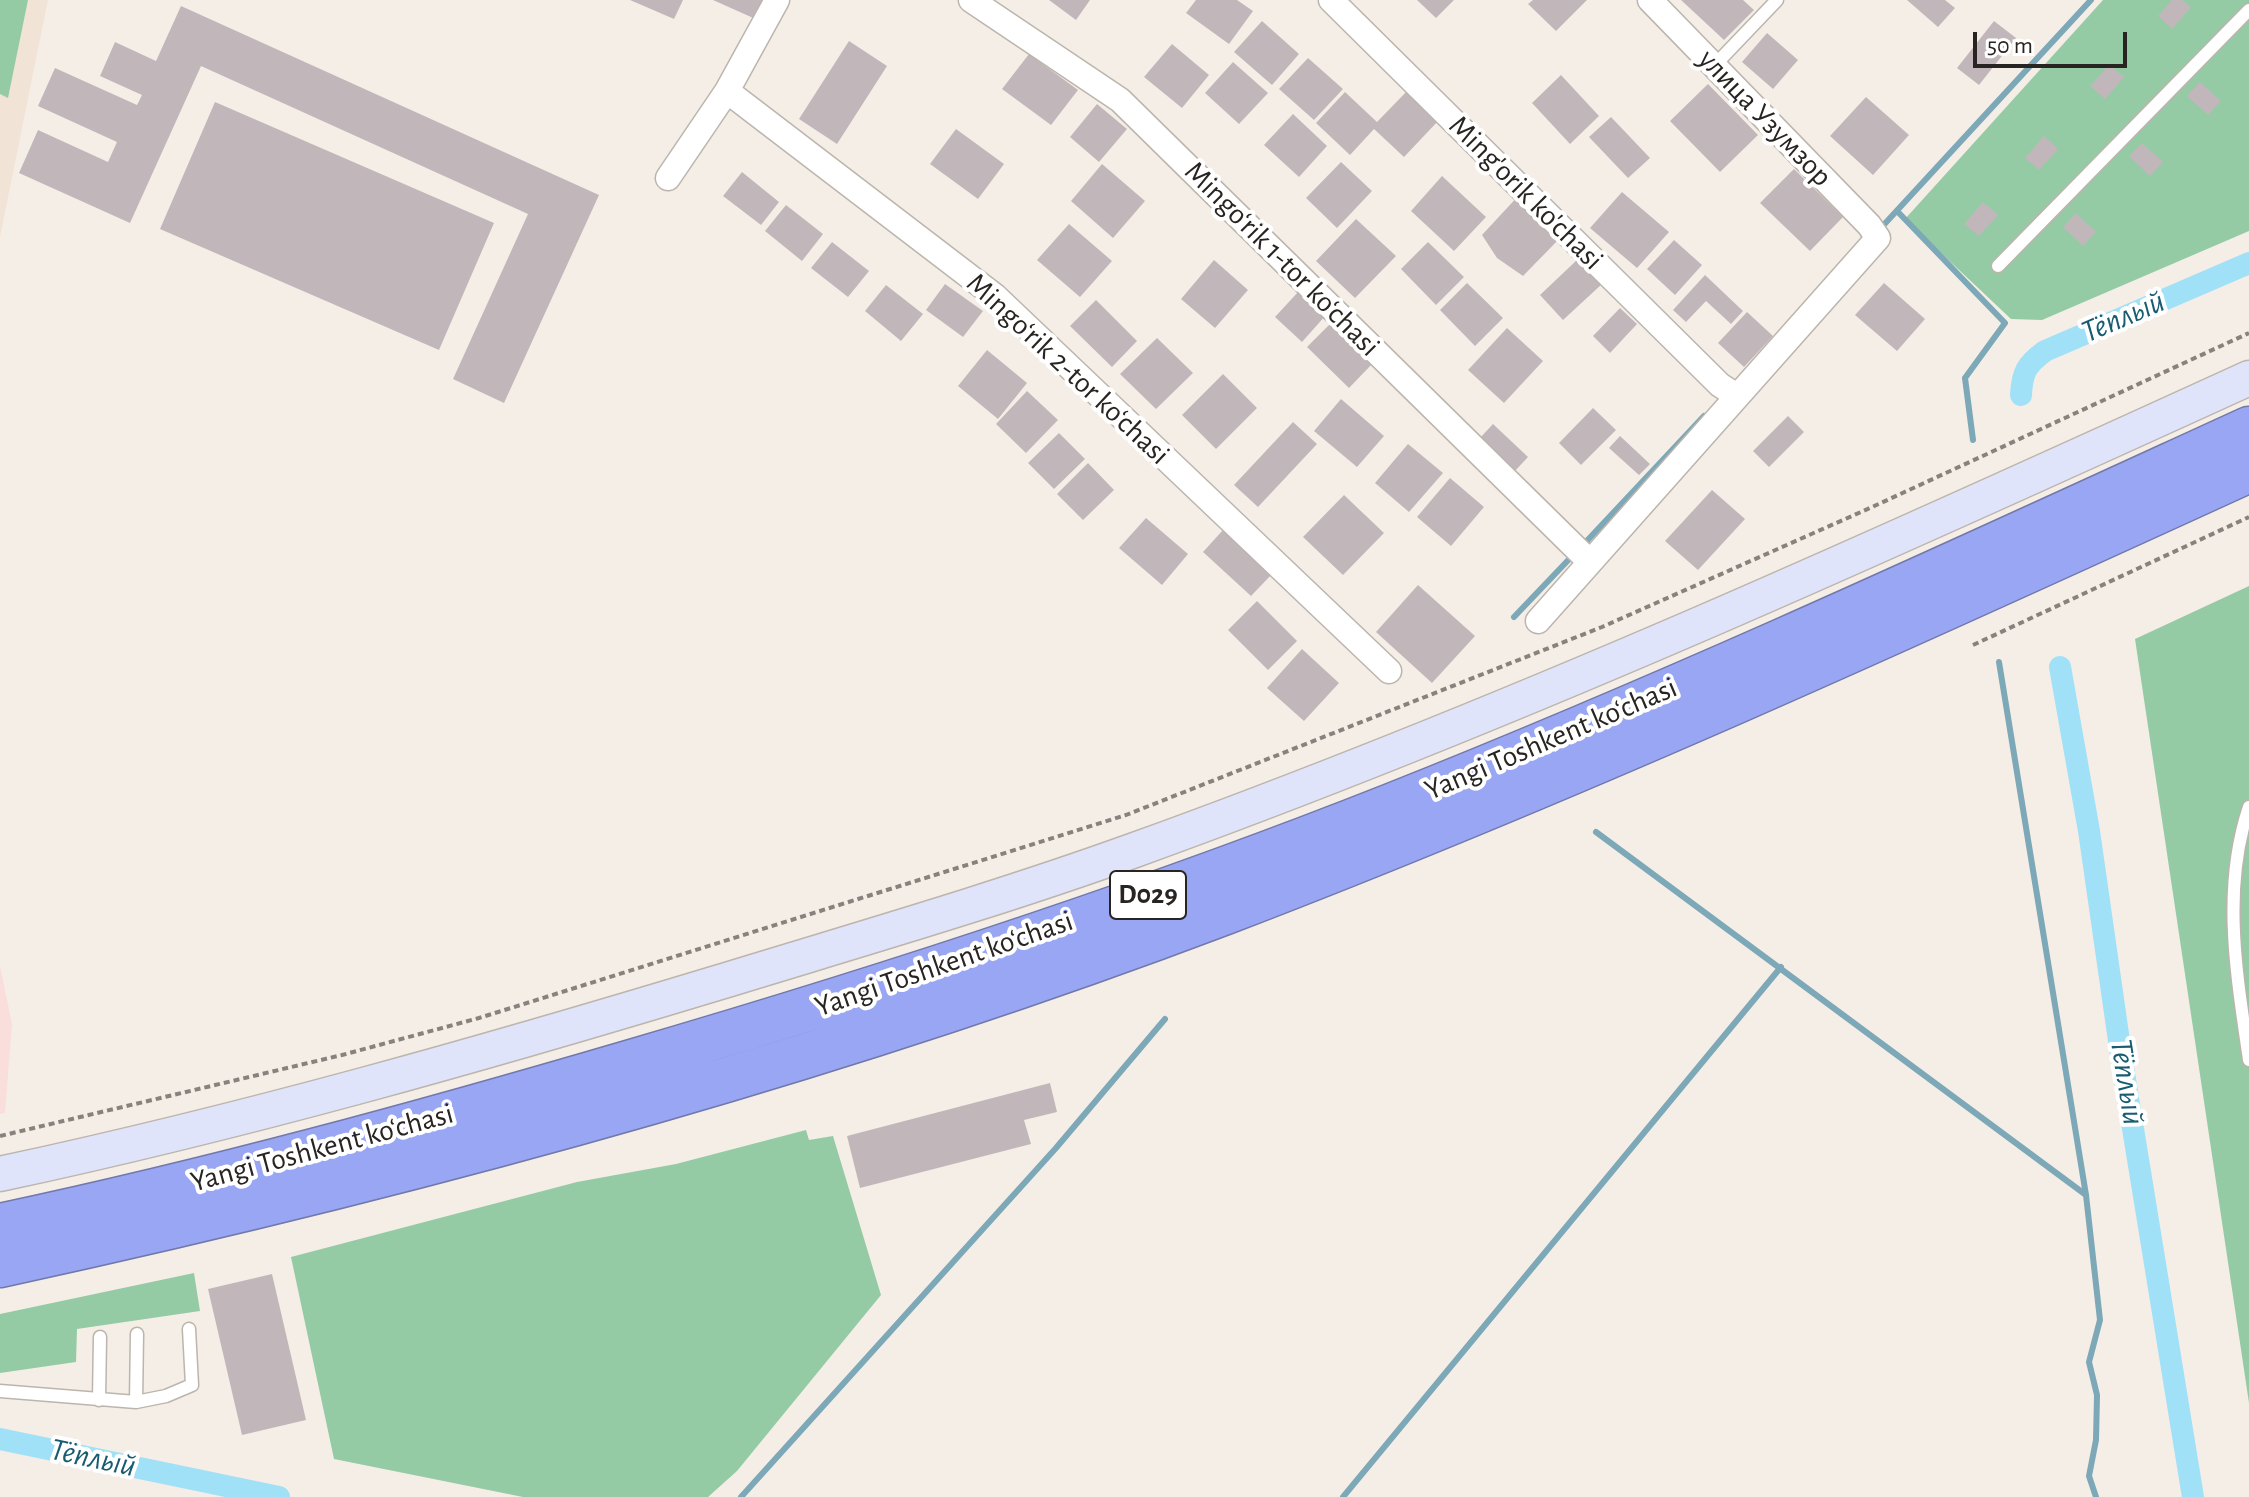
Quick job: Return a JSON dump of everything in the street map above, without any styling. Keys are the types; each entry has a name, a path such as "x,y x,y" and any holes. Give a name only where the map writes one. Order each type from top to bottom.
{"highway":[{"name":"Yangi Toshkent ko‘chasi","path":"0,1226 374,1137 688,1046 896,983 1271,852 1567,734 2249,429"},
{"name":"Yangi Toshkent ko‘chasi","path":"0,1265 247,1208 542,1131 904,1024 1090,960 1219,914 1569,774 2249,470"}],"main road":[{"path":"0,1174 194,1129 462,1058 848,943 1129,852 1391,753 1648,647 2249,378"}],"street":[{"path":"668,178 727,91 777,0"},
{"name":"Mingo‘rik 1-tor ko‘chasi","path":"971,0 1120,100 1580,553"},
{"name":"Ming'orik ko'chasi","path":"1331,0 1728,391"},
{"name":"улица Узумзор","path":"1650,0 1874,231 1728,391"},
{"name":"Mingo‘rik 2-tor ko‘chasi","path":"727,91 995,296 1389,671"},
{"path":"1538,621 1580,553 1728,391"}],"lane":[{"path":"1714,66 1777,0"},
{"path":"1998,266 2249,10"},
{"path":"2249,807 2234,878 2233,938 2249,1060"},
{"path":"0,1391 136,1402 166,1396 192,1385 189,1329"},
{"path":"136,1402 137,1334"},
{"path":"99,1400 100,1337"}],"path":[{"path":"0,1136 479,1018 1126,815 1602,627 1870,508 2249,333"},
{"path":"1973,645 2249,517"}],"shaded area":[{"path":"0,0 48,0 0,237"},
{"path":"0,966 12,1024 5,1113 0,1114"}],"green space":[{"path":"0,0 28,0 8,98 0,94"},
{"path":"2103,0 2249,0 2249,231 2042,320 2011,319 1905,219"},
{"path":"2249,586 2249,1403 2135,639"},
{"path":"806,1130 809,1140 833,1136 881,1295 737,1471 708,1497 523,1497 334,1459 291,1257 577,1182 676,1164"},
{"path":"194,1273 200,1311 77,1329 76,1362 0,1373 0,1314"}],"building":[{"path":"630,0 683,0 674,19"},
{"path":"713,0 769,0 760,21"},
{"path":"1049,0 1090,0 1076,20"},
{"path":"1196,0 1237,0 1253,11 1229,44 1186,13"},
{"path":"1417,0 1454,0 1436,18"},
{"path":"1533,0 1587,0 1556,31 1528,4"},
{"path":"1681,0 1743,0 1754,10 1724,40"},
{"path":"1907,0 1945,0 1955,8 1938,27"},
{"path":"2172,0 2182,0 2191,7 2172,29 2158,16"},
{"path":"181,6 599,195 504,403 453,379 528,214 201,66 130,223 19,173 38,130 108,162 117,142 38,106 55,68 137,105 142,95 100,76 115,42 156,61"},
{"path":"1262,21 1299,54 1272,85 1234,52"},
{"path":"1994,21 2016,38 1979,85 1957,68"},
{"path":"1767,33 1798,60 1773,89 1742,62"},
{"path":"849,41 887,66 837,144 799,119"},
{"path":"1172,44 1209,75 1182,108 1144,77"},
{"path":"1029,54 1078,90 1051,125 1002,89"},
{"path":"1308,58 1343,89 1314,120 1279,89"},
{"path":"1233,62 1268,93 1239,124 1205,93"},
{"path":"2109,65 2124,77 2105,99 2090,86"},
{"path":"1561,75 1599,116 1570,144 1532,103"},
{"path":"2200,82 2221,101 2208,115 2187,96"},
{"path":"1708,84 1758,135 1720,172 1670,121"},
{"path":"1408,90 1439,120 1404,157 1374,129 1350,155 1316,123 1345,92 1377,122"},
{"path":"1866,97 1909,135 1873,175 1830,136"},
{"path":"215,102 494,223 439,350 160,229"},
{"path":"1097,104 1127,129 1099,162 1070,137"},
{"path":"1293,114 1327,146 1299,177 1264,145"},
{"path":"1611,117 1650,158 1628,178 1589,137"},
{"path":"956,129 1004,164 978,199 930,164"},
{"path":"2044,136 2058,149 2039,170 2025,158"},
{"path":"2142,143 2163,162 2150,176 2129,156"},
{"path":"1341,162 1372,191 1337,228 1306,198"},
{"path":"1102,164 1145,201 1113,238 1071,201"},
{"path":"1794,169 1843,217 1810,251 1760,203"},
{"path":"742,172 779,202 761,225 723,196"},
{"path":"1442,176 1486,217 1454,251 1411,211"},
{"path":"1622,192 1669,232 1637,268 1590,228"},
{"path":"1520,194 1562,236 1523,276 1497,258 1482,235"},
{"path":"1983,202 1998,215 1979,236 1964,224"},
{"path":"786,205 823,234 802,261 765,231"},
{"path":"2076,213 2096,232 2083,246 2063,227"},
{"path":"1356,219 1396,256 1355,298 1316,261"},
{"path":"1069,224 1112,261 1080,297 1037,260"},
{"path":"1674,240 1702,265 1675,295 1647,269"},
{"path":"832,242 869,271 848,297 811,268"},
{"path":"1428,242 1464,277 1436,305 1401,269"},
{"path":"1578,259 1602,284 1563,320 1540,295"},
{"path":"1214,260 1248,290 1215,328 1181,299"},
{"path":"1705,275 1743,311 1731,324 1706,301 1686,322 1673,310"},
{"path":"1467,283 1503,318 1475,346 1440,310"},
{"path":"1884,283 1925,319 1897,351 1855,315"},
{"path":"945,284 983,311 963,337 926,310"},
{"path":"886,285 923,314 901,341 865,311"},
{"path":"1299,291 1326,315 1302,342 1275,317"},
{"path":"1096,300 1137,341 1112,367 1070,326"},
{"path":"1620,308 1637,324 1610,353 1593,336"},
{"path":"1747,312 1773,336 1744,367 1718,343"},
{"path":"1332,322 1374,362 1349,388 1307,347"},
{"path":"1507,328 1543,361 1504,403 1468,370"},
{"path":"1157,338 1193,373 1156,409 1120,374"},
{"path":"987,350 1027,383 998,419 958,386"},
{"path":"1223,374 1257,408 1216,449 1182,415"},
{"path":"1027,391 1058,420 1026,453 996,424"},
{"path":"1341,399 1384,436 1357,467 1314,431"},
{"path":"1593,408 1616,430 1581,465 1559,443"},
{"path":"1788,416 1804,432 1769,467 1753,451"},
{"path":"1293,422 1317,444 1258,507 1234,485"},
{"path":"1493,424 1528,457 1514,472 1479,439"},
{"path":"1059,433 1085,459 1054,489 1028,463"},
{"path":"1620,436 1650,464 1639,475 1609,448"},
{"path":"1408,444 1443,473 1409,512 1375,483"},
{"path":"1088,463 1114,490 1083,520 1057,494"},
{"path":"1450,478 1484,507 1451,546 1417,517"},
{"path":"1712,490 1745,519 1698,570 1665,541"},
{"path":"1344,495 1384,533 1343,575 1303,537"},
{"path":"1146,518 1188,554 1162,585 1119,548"},
{"path":"1223,530 1272,574 1251,596 1203,552"},
{"path":"1418,585 1475,636 1432,683 1376,632"},
{"path":"1257,601 1297,641 1268,670 1228,630"},
{"path":"1302,649 1339,683 1304,721 1267,688"},
{"path":"1050,1083 1057,1112 1024,1120 1031,1144 860,1188 847,1136"},
{"path":"272,1274 306,1420 242,1435 208,1289"}],"waterway":[{"path":"1879,230 2091,0"},
{"path":"1897,211 2005,323 1965,378 1973,440"},
{"name":"Тёплый","path":"2021,395 2027,369 2045,351 2249,263"},
{"path":"1583,545 1704,416"},
{"path":"1514,617 1575,553"},
{"path":"1999,662 2086,1195 2100,1320 2089,1362 2097,1395 2096,1440 2089,1476 2096,1497"},
{"name":"Тёплый","path":"2060,667 2089,831 2121,1055 2193,1497"},
{"path":"1596,832 2086,1195"},
{"path":"1343,1497 1781,967"},
{"path":"741,1497 1056,1148 1165,1019"},
{"name":"Тёплый","path":"0,1439 279,1497"}]}
